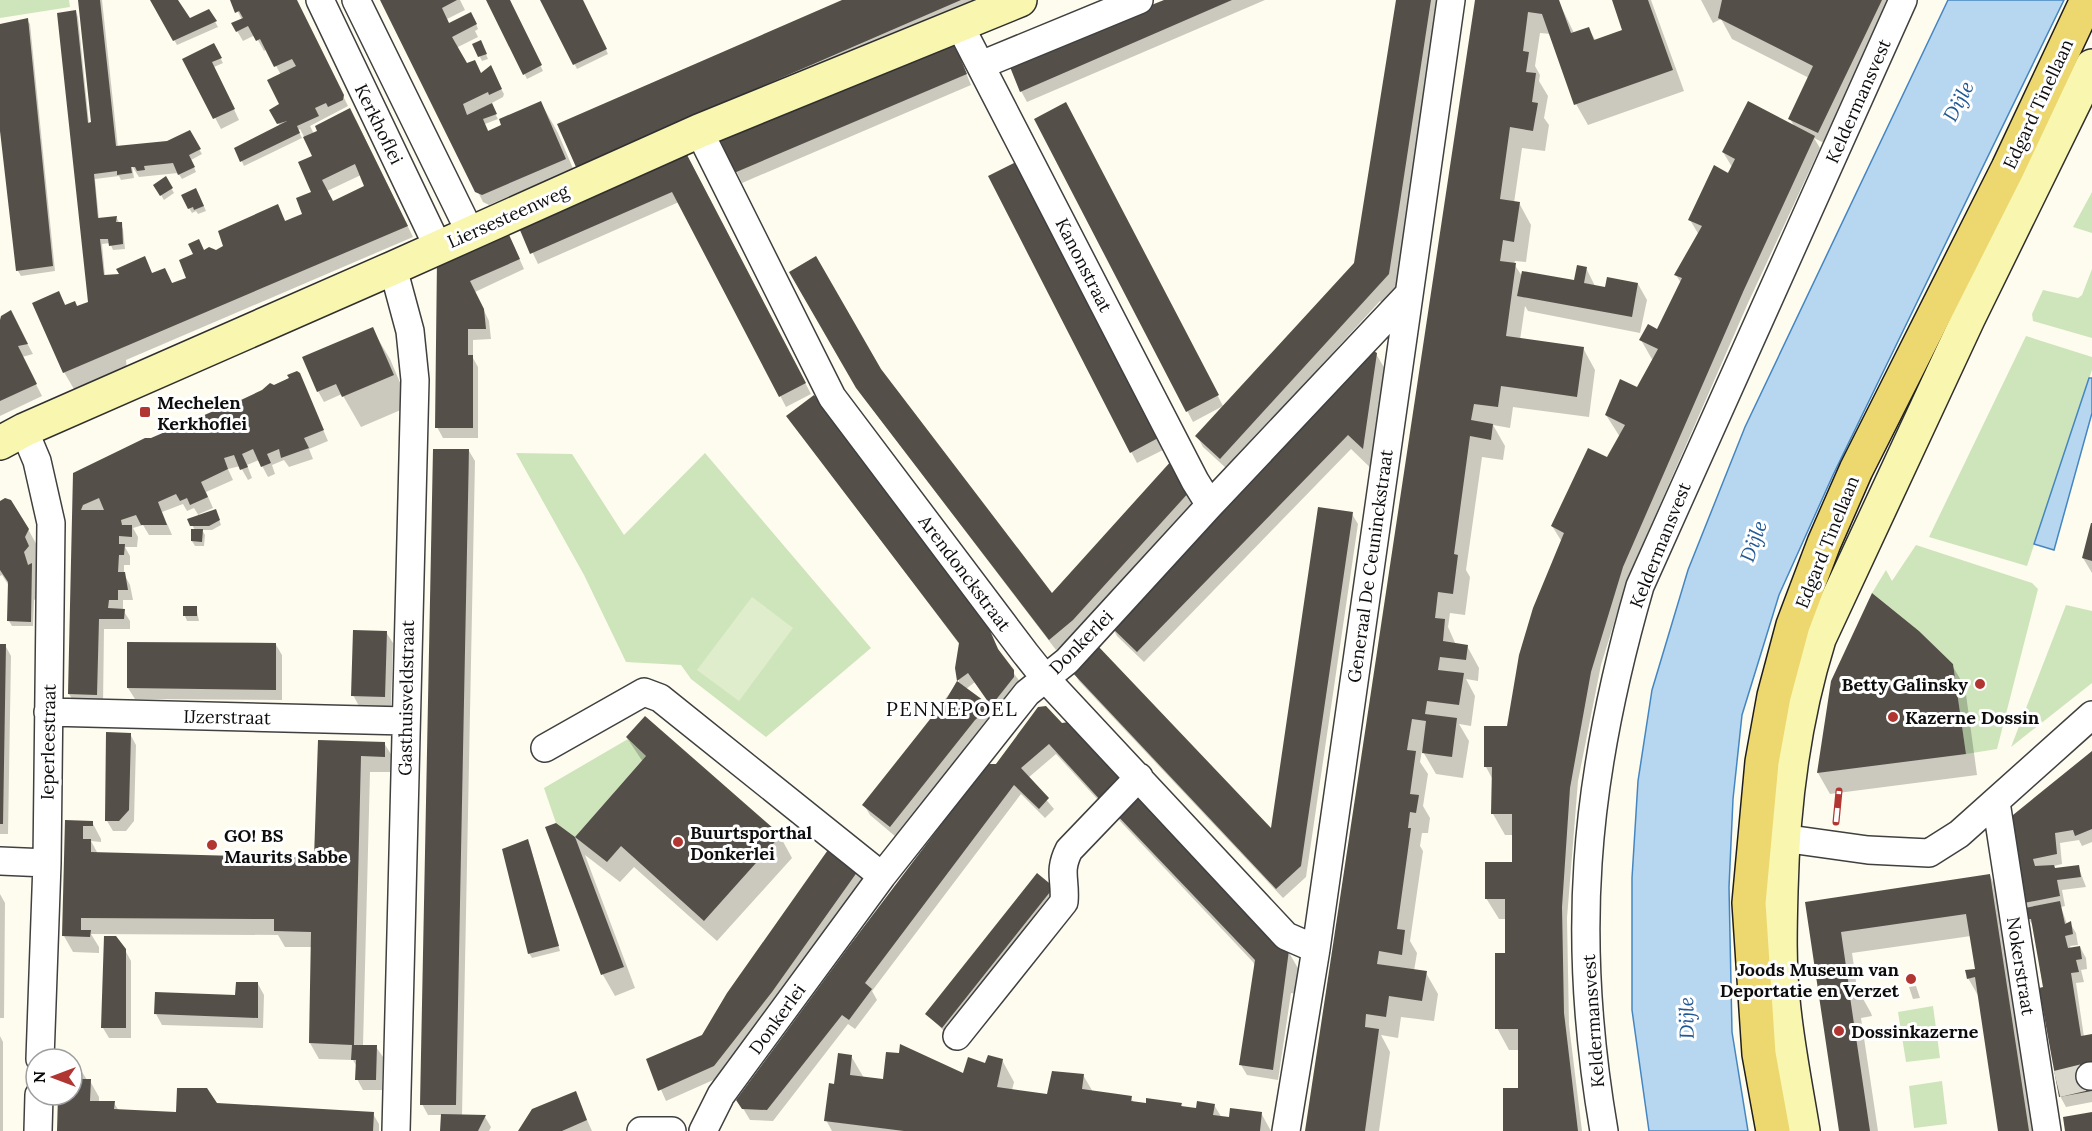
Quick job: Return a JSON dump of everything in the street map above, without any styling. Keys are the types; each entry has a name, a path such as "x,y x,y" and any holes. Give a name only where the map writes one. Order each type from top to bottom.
{"main road":[{"name":"Liersesteenweg","path":"12,436 699,130 1020,0"},
{"name":"Edgard Tinellaan","path":"1773,1131 1759,1042 1749,903 1761,762 1774,696 1793,625 1824,543 1861,460 2008,168 2088,0"},
{"name":"Edgard Tinellaan","path":"1803,1131 1782,999 1779,934 1782,838 1792,745 1803,691 1819,639 1968,319 2092,66"}],"street":[{"name":"Kerkhoflei","path":"320,0 438,247"},
{"name":"Kerkhoflei","path":"356,0 470,232"},
{"path":"981,65 1138,0"},
{"name":"Generaal De Ceuninckstraat","path":"1286,1131 1316,949 1451,0"},
{"name":"Keldermansvest","path":"1604,1131 1597,1088 1588,977 1588,863 1598,778 1623,645 1640,586 1904,0"},
{"name":"Kanonstraat","path":"959,24 1210,505"},
{"name":"Arendonckstraat","path":"699,130 832,397 1044,678 1286,936 1316,949"},
{"name":"Gasthuisveldstraat","path":"393,268 410,331 415,381 396,1131"},
{"name":"Donkerlei","path":"703,1131 721,1095 882,876 1026,693 1067,661 1408,295"},
{"name":"Ieperleestraat","path":"12,436 37,461 51,523 47,863 40,1047"},
{"path":"545,748 644,692 660,698 882,876"},
{"name":"IJzerstraat","path":"48,712 406,721"},
{"path":"1752,852 1782,838 1868,850 1929,853 1959,834 2092,715"},
{"path":"957,1036 1064,902 1065,887 1062,865 1069,850 1139,777"},
{"name":"Nokerstraat","path":"1996,802 2048,1086 2047,1131"},
{"path":"0,861 47,863"},
{"path":"38,1131 39,1107"},
{"path":"641,1131 672,1131"}],"green space":[{"path":"0,0 69,0 70,7 0,18"},
{"path":"2092,192 2092,233 2073,227"},
{"path":"2092,269 2092,338 2033,321 2032,314 2043,290 2078,298 2082,295"},
{"path":"2026,336 2092,357 2092,370 2027,566 1929,537"},
{"path":"516,453 572,454 624,535 705,453 871,648 766,737 691,679 681,665 626,662 584,575"},
{"path":"1916,545 2032,583 2038,589 1997,749 1966,754 1953,664 1919,631 1872,593 1886,570 1892,581"},
{"path":"752,597 793,628 739,701 697,670"},
{"path":"2066,605 2092,611 2092,683 2011,747"},
{"path":"628,739 646,756 575,837 556,823 544,788"},
{"path":"1933,1006 1940,1058 1906,1062 1898,1012"},
{"path":"1942,1081 1947,1124 1914,1128 1909,1086"}],"water":[{"name":"Dijle","path":"1948,0 2064,0 1833,475 1779,595 1742,715 1733,799 1729,887 1732,1032 1748,1131 1649,1131 1632,1010 1632,878 1638,781 1652,690 1688,570 1745,427"},
{"path":"2089,378 2092,378 2092,413 2054,550 2034,544"}],"building":[{"path":"78,0 100,0 116,146 167,141 190,130 201,149 189,155 195,167 178,175 173,163 144,166 145,170 137,171 135,167 131,167 132,173 117,175 117,171 94,174 98,218 117,216 116,222 122,222 123,244 109,246 108,239 100,239 104,275 119,274 116,269 145,256 152,273 165,268 172,283 186,278 179,260 193,254 188,244 199,239 204,250 209,247 216,250 223,246 218,231 278,204 285,221 302,214 296,198 311,192 298,162 312,156 303,137 317,131 315,126 350,108 408,226 63,373 32,303 59,291 65,305 75,301 77,306 88,302 57,13 76,10 88,123 91,122","holes":["355,164 364,186 333,201 322,180"]},
{"path":"150,0 178,0 190,18 209,9 217,21 173,41"},
{"path":"230,0 297,0 344,95 343,100 328,107 326,103 315,108 319,116 297,126 300,133 240,162 234,148 287,121 277,124 269,110 279,104 267,80 296,66 292,59 274,67 260,39 256,41 248,26 236,32 231,23 243,18 239,11 235,13"},
{"path":"380,0 457,0 442,8 449,23 471,12 477,24 452,37 467,63 475,60 481,73 491,65 502,89 489,95 488,92 463,104 467,115 492,103 497,114 483,119 488,131 501,125 499,119 541,101 566,159 482,195 475,192"},
{"path":"486,0 510,0 542,65 523,75"},
{"path":"540,0 583,0 607,49 573,65"},
{"path":"842,0 961,0 576,167 557,124"},
{"path":"1164,0 1232,0 1020,92 1008,62"},
{"path":"1396,0 1431,0 1389,274 1220,459 1195,436 1354,263"},
{"path":"1475,0 1559,0 1571,33 1589,27 1594,40 1622,30 1612,0 1648,0 1673,70 1574,105 1542,14 1528,12 1523,51 1529,52 1526,72 1536,73 1532,102 1538,103 1533,131 1510,127 1500,199 1520,202 1514,242 1503,240 1500,261 1516,263 1506,336 1584,347 1577,397 1501,386 1498,407 1474,404 1471,420 1493,424 1491,440 1470,436 1454,554 1458,555 1453,594 1438,592 1435,618 1445,619 1443,641 1468,645 1466,660 1440,657 1438,670 1464,673 1459,705 1427,701 1425,714 1457,718 1452,757 1422,753 1426,721 1412,719 1407,750 1416,751 1410,794 1419,795 1416,813 1410,812 1408,828 1411,828 1397,929 1405,930 1402,955 1379,951 1377,964 1427,971 1422,1001 1389,996 1386,1017 1366,1014 1365,1027 1379,1029 1365,1131 1305,1131"},
{"path":"1722,0 1882,0 1818,133 1788,119 1813,66 1718,18"},
{"path":"28,18 53,266 16,271 0,131 0,24"},
{"path":"951,36 967,74 734,173 718,135"},
{"path":"481,40 487,54 478,57 472,44"},
{"path":"214,43 222,58 212,62 235,109 213,119 182,59"},
{"path":"1748,101 1815,136 1743,292 1623,567 1591,672 1570,788 1562,907 1564,1013 1578,1131 1503,1131 1503,1088 1518,1088 1518,1029 1495,1029 1495,953 1505,953 1505,899 1485,899 1485,862 1512,862 1512,814 1491,814 1492,767 1484,767 1484,726 1507,726 1519,655 1533,608 1564,533 1551,526 1588,448 1607,457 1625,425 1605,415 1620,379 1637,387 1658,349 1639,340 1648,324 1657,329 1682,278 1674,275 1702,226 1688,220 1714,165 1728,173 1735,159 1722,152"},
{"path":"1066,102 1219,395 1186,412 1034,119"},
{"path":"685,151 806,383 779,397 672,192 530,254 517,223"},
{"path":"1018,161 1160,437 1130,453 988,176"},
{"path":"166,176 173,188 160,196 153,185"},
{"path":"196,188 204,206 194,210 193,207 188,209 181,195"},
{"path":"506,228 520,259 470,281 484,309 486,329 468,329 468,355 473,355 473,428 435,428 437,259"},
{"path":"816,256 881,369 1052,593 1173,459 1191,490 1073,620 1049,640 856,388 789,272"},
{"path":"1577,265 1587,267 1584,283 1605,287 1607,277 1638,283 1632,317 1517,296 1522,271 1574,280"},
{"path":"11,310 28,344 18,346 37,384 0,401 0,320 1,316"},
{"path":"373,327 394,375 342,397 336,384 317,392 302,357"},
{"path":"1372,350 1377,353 1363,449 1348,435 1137,652 1109,625 1321,408"},
{"path":"297,371 300,373 324,430 304,438 309,448 281,458 279,449 267,454 271,463 261,467 253,449 242,454 248,467 240,470 234,455 224,458 228,469 201,482 208,497 190,505 187,498 180,501 176,494 158,502 167,525 141,525 136,515 121,520 122,525 132,525 132,537 119,536 119,544 125,544 124,555 119,555 118,572 125,572 128,590 118,590 118,600 109,600 108,608 125,609 124,619 99,619 97,695 68,694 73,473 145,438 151,438 223,407 226,402 233,399 237,402 262,390 270,383 274,385 289,378 287,375","holes":["99,498 104,510 81,510 83,505"]},
{"path":"814,395 986,621 998,649 1014,670 1014,677 991,706 968,673 957,681 955,668 959,643 786,416"},
{"path":"433,449 469,449 456,1105 420,1105"},
{"path":"5,498 11,500 29,529 25,537 29,546 24,552 28,565 32,563 31,622 7,621 8,582 0,570 0,501"},
{"path":"1318,507 1353,512 1301,866 1276,889 1071,671 1097,645 1271,828"},
{"path":"216,509 220,520 209,526 190,526 187,519"},
{"path":"2092,523 2092,561 2082,558"},
{"path":"191,529 203,529 202,542 191,541"},
{"name":"Kazerne Dossin","path":"1872,593 1919,631 1953,664 1966,754 1817,773 1831,681"},
{"path":"183,606 197,606 197,616 183,616"},
{"path":"353,630 387,631 385,697 351,696"},
{"path":"127,642 276,643 276,690 127,688"},
{"path":"0,644 6,644 3,824 0,824"},
{"path":"957,681 991,706 975,720 890,827 862,805 947,698"},
{"path":"1046,706 1062,723 1075,721 1128,779 1102,802 1049,744 1021,768 1049,798 1039,809 1014,785 865,983 872,989 849,1020 842,1015 767,1110 742,1109 736,1100 847,949 987,764 996,764 1038,707"},
{"name":"Buurtsporthal Donkerlei","path":"645,716 781,835 704,921 621,846 607,862 575,837 646,756 626,737"},
{"path":"106,732 131,733 129,810 119,821 105,821"},
{"path":"318,740 385,742 385,757 361,756 354,1045 377,1045 376,1080 355,1080 356,1060 351,1060 352,1045 309,1043 311,932 274,931 274,919 81,918 81,930 91,930 90,937 62,936 65,820 93,821 93,826 83,826 83,839 91,839 91,852 314,858"},
{"path":"2092,751 2092,829 2075,836 2073,830 2055,833 2057,854 2033,859 2035,866 2054,865 2055,868 2079,865 2081,877 2057,880 2060,896 2024,903 2009,826 2013,815"},
{"path":"1134,789 1289,950 1273,1070 1239,1065 1255,960 1112,810"},
{"path":"556,823 575,837 624,967 601,975 545,827"},
{"path":"528,839 559,946 528,954 502,849"},
{"path":"830,847 860,868 772,992 714,1066 658,1091 646,1059 702,1035 727,993"},
{"path":"1037,873 1054,887 942,1028 925,1014"},
{"name":"Dossinkazerne","path":"1990,874 2029,1131 1998,1131 1975,977 1967,979 1965,970 1975,969 1966,914 1841,932 1849,987 1859,986 1860,990 1860,995 1850,997 1870,1131 1839,1131 1805,902"},
{"path":"2060,901 2065,924 2071,921 2073,934 2065,936 2068,948 2080,946 2082,959 2076,960 2079,972 2071,973 2081,1036 2092,1034 2092,1091 2059,1097 2039,988 2043,987 2031,919 2027,919 2025,908"},
{"path":"104,936 116,936 126,949 126,1028 101,1028"},
{"path":"236,982 258,982 258,1018 154,1014 155,992 235,995"},
{"path":"900,1044 963,1073 968,1057 985,1063 988,1055 1003,1059 997,1087 1047,1094 1052,1071 1084,1074 1082,1089 1132,1096 1131,1101 1146,1103 1146,1098 1182,1103 1181,1106 1196,1108 1197,1101 1215,1104 1213,1115 1229,1117 1230,1108 1262,1112 1260,1131 904,1131 824,1121 829,1083 834,1084 838,1053 852,1055 850,1075 883,1079 886,1052 899,1053"},
{"path":"84,1079 91,1079 90,1101 115,1101 114,1109 176,1112 177,1088 207,1088 217,1103 374,1112 373,1131 57,1131 58,1107 84,1107"},
{"path":"576,1091 587,1120 562,1131 518,1131 532,1109"},
{"path":"2092,1112 2092,1131 2065,1131 2063,1117"},
{"path":"441,1114 486,1115 478,1131 440,1131"}],"tunnel":[{"path":"2057,1084 2090,1076"}],"railway":[{"path":"1836,822 1839,791"}],"place":[{"name":"Mechelen Kerkhoflei","path":"145,412"},
{"name":"Betty Galinsky","path":"1980,684"},
{"name":"Kazerne Dossin","path":"1893,717"},
{"name":"Buurtsporthal Donkerlei","path":"678,842"},
{"name":"GO! BS Maurits Sabbe","path":"212,845"},
{"name":"Joods Museum van Deportatie en Verzet","path":"1911,979"},
{"name":"Dossinkazerne","path":"1839,1031"}],"district":[{"name":"PENNEPOEL","path":"952,708"}]}
